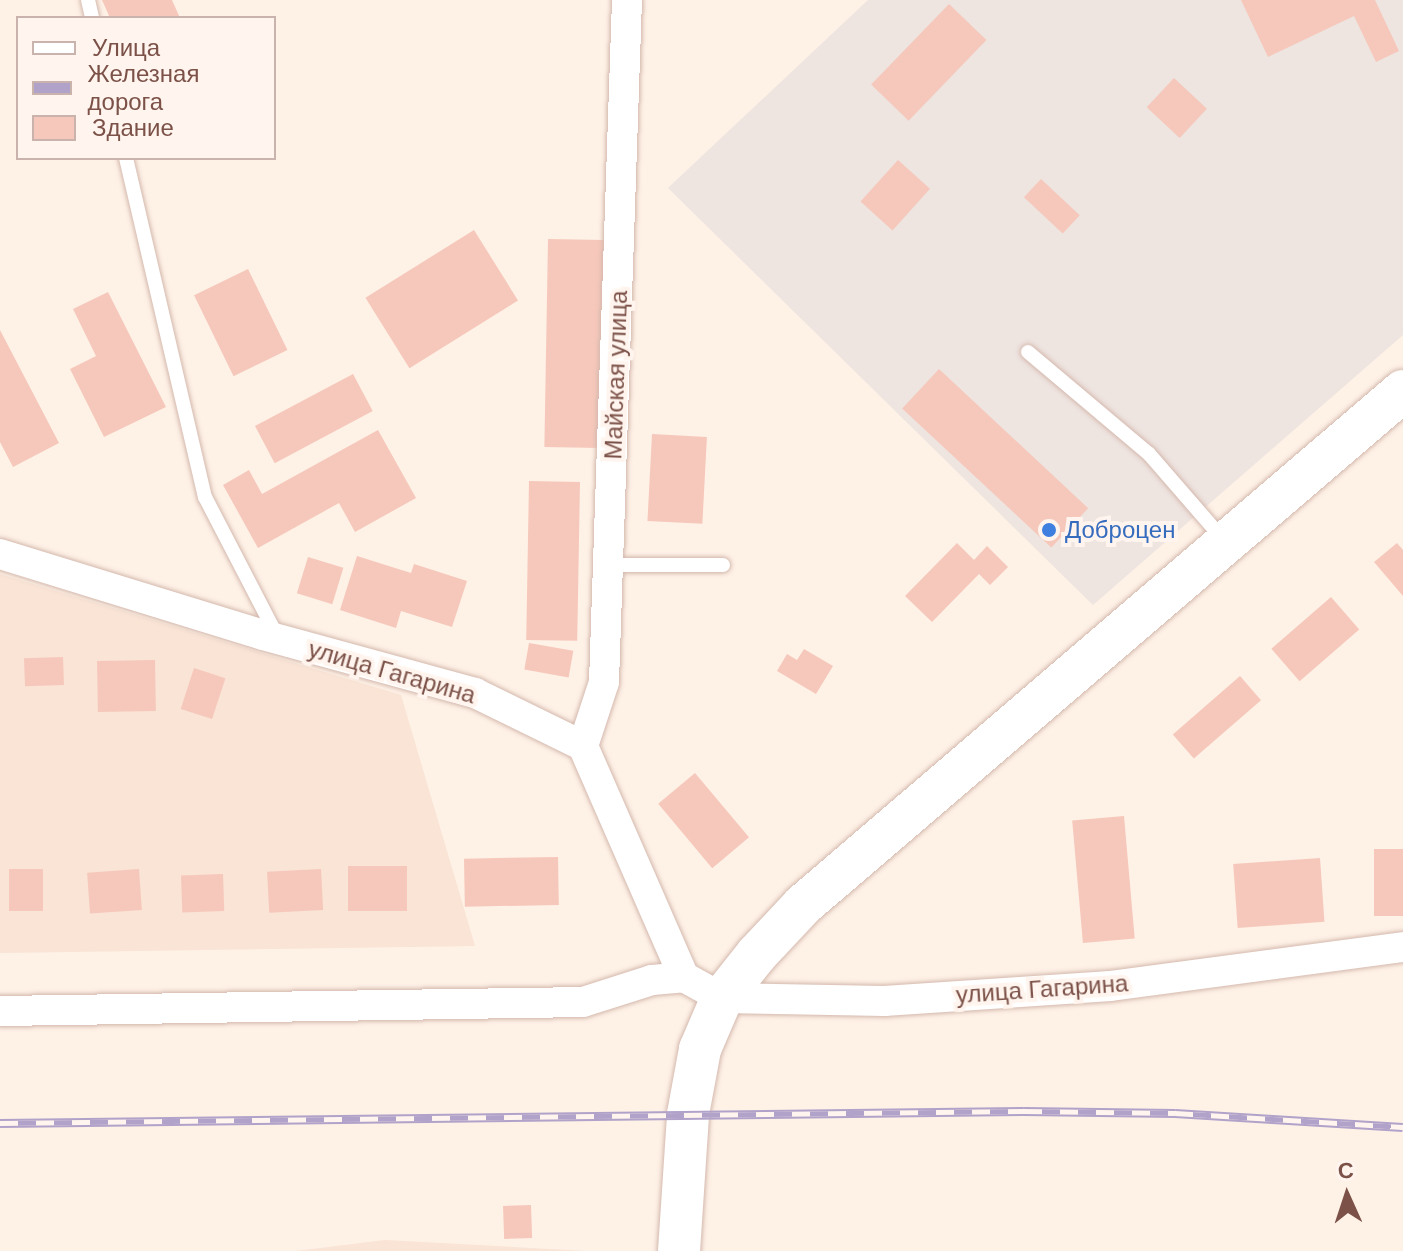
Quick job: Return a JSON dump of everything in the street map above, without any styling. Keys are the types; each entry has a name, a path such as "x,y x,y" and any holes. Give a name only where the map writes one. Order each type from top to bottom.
{"main road":[{"path":"679,1251 692,1082 722,998 803,905 1403,391"}],"street":[{"name":"Майская улица","path":"583,746 604,682 627,0"},
{"name":"улица Гагарина","path":"0,554 279,639 475,693 583,746"},
{"path":"0,1011 583,1002 652,980 684,977 583,746"},
{"name":"улица Гагарина","path":"684,977 722,998 884,1001 1111,986 1403,947"}],"lane":[{"path":"126,160 205,497 279,639"},
{"path":"1028,352 1149,454 1226,543"},
{"path":"608,565 723,565"}],"shaded area":[{"path":"868,0 1403,0 1403,335 1093,605 668,188"},
{"path":"0,574 401,695 475,946 0,953"},
{"path":"385,1240 586,1251 296,1251"}],"building":[{"path":"102,0 172,0 179,16 109,16"},
{"path":"1241,0 1375,0 1399,51 1376,62 1354,16 1268,57"},
{"path":"949,4 986,40 909,121 871,85"},
{"path":"1174,78 1207,109 1180,138 1147,107"},
{"path":"898,160 930,189 892,230 861,202"},
{"path":"1041,179 1080,215 1063,233 1024,197"},
{"path":"474,230 518,300 409,368 365,298"},
{"path":"548,239 604,240 600,448 544,447"},
{"path":"248,269 287,350 234,376 194,295"},
{"path":"108,292 166,407 104,437 70,369 96,356 73,309"},
{"path":"0,330 59,443 13,467 0,442"},
{"path":"939,369 1088,508 1051,548 902,408"},
{"path":"353,374 373,411 275,463 255,426"},
{"path":"378,430 416,498 355,532 339,503 258,548 223,485 249,470 262,494"},
{"path":"652,434 707,437 702,524 647,521"},
{"path":"529,481 580,482 577,641 526,640"},
{"path":"957,543 974,560 987,546 1008,567 990,585 979,574 932,622 905,596"},
{"path":"1397,543 1403,550 1403,596 1374,562"},
{"path":"357,556 411,573 414,564 467,581 452,627 401,611 396,628 340,610"},
{"path":"308,557 343,568 332,604 297,593"},
{"path":"1331,597 1359,629 1300,681 1271,649"},
{"path":"529,643 573,651 569,677 524,670"},
{"path":"804,649 833,666 816,694 777,671 787,654 797,660"},
{"path":"63,657 64,685 25,686 24,658"},
{"path":"155,660 156,711 98,712 97,661"},
{"path":"194,668 225,678 212,719 181,709"},
{"path":"1240,676 1261,700 1194,759 1173,734"},
{"path":"695,773 749,837 712,868 658,804"},
{"path":"1124,816 1135,939 1083,943 1072,821"},
{"path":"1374,849 1403,849 1403,916 1374,916"},
{"path":"558,857 559,905 465,907 464,859"},
{"path":"1320,858 1324,922 1238,928 1233,864"},
{"path":"348,866 407,866 407,911 348,911"},
{"path":"9,869 43,869 43,911 9,911"},
{"path":"139,869 142,910 90,914 87,873"},
{"path":"321,869 323,910 269,913 267,872"},
{"path":"223,874 224,911 182,912 181,875"},
{"path":"531,1205 532,1238 504,1239 503,1206"}],"railway":[{"path":"0,1123 1024,1111 1175,1113 1403,1127"}],"place":[{"name":"Доброцен","path":"1049,530"}]}
